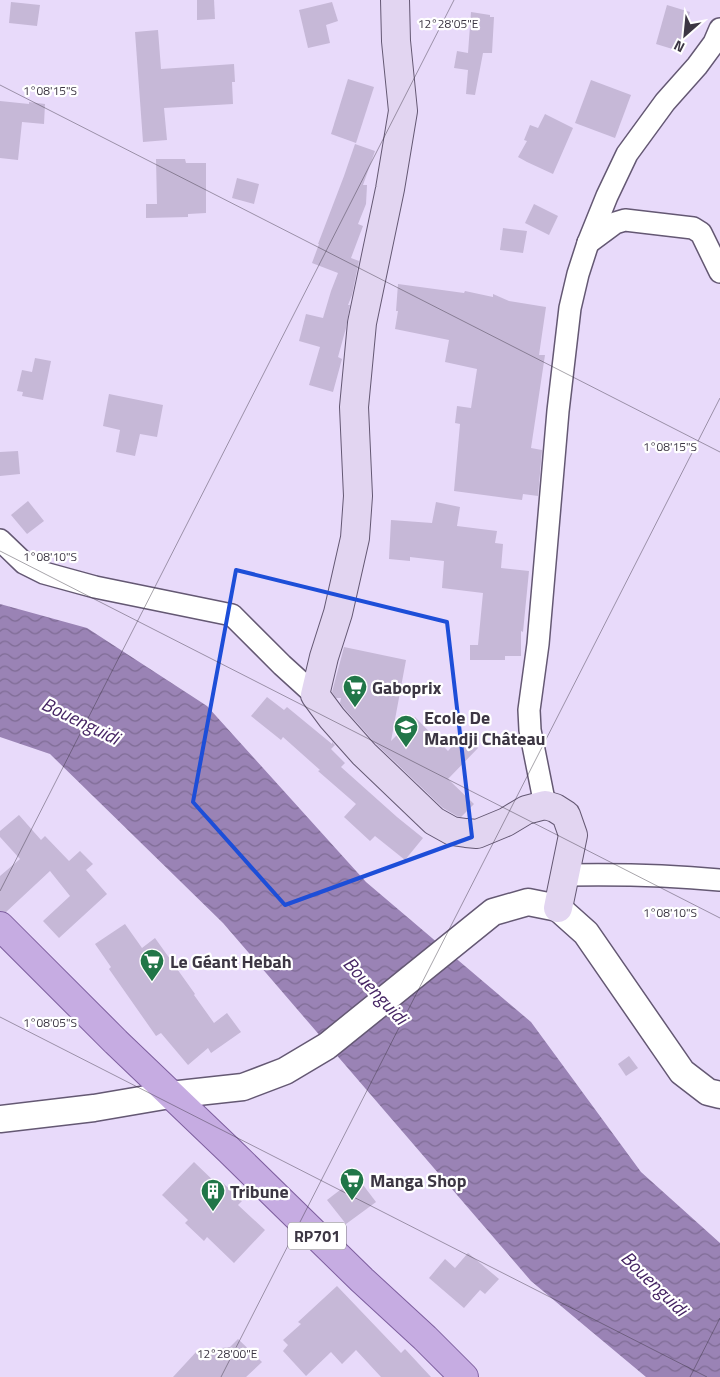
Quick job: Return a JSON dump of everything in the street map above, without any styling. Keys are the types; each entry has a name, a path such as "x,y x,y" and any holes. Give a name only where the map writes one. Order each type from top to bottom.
{"main road":[{"path":"395,0 396,41 403,111 390,189 362,323 354,407 358,496 355,538 338,613 324,657 315,695 332,718 364,754 434,821 452,831 477,834 506,822 526,810 545,805 555,808 566,815 573,835 558,908"},
{"name":"RP701","path":"0,926 170,1095 464,1377"}],"street":[{"path":"545,805 530,730 529,710 538,644 558,411 570,308 588,243 627,154 665,102 697,66 714,43 720,29"},
{"path":"588,243 615,223 625,220 694,228 701,233 720,272"},
{"path":"0,540 24,563 44,573 95,587 232,615 315,695"},
{"path":"565,875 616,874 720,880"},
{"path":"0,1120 94,1108 170,1095 243,1087 285,1071 327,1046 493,912 528,902 558,908 586,933 682,1072 708,1092 720,1095"}],"highlighted area":[{"path":"236,570 447,622 472,837 285,905 193,802"}],"water":[{"name":"Bouenguidi","path":"0,604 87,628 207,706 366,882 531,1022 641,1172 720,1243 720,1377 646,1377 531,1281 223,923 50,754 0,737"}],"building":[{"path":"197,0 214,0 215,19 197,20"},
{"path":"11,2 40,5 37,26 9,23"},
{"path":"332,2 338,21 326,25 330,43 308,48 299,10"},
{"path":"667,5 690,12 679,51 656,44"},
{"path":"471,12 494,17 492,53 483,53 475,95 466,94 468,70 454,68 457,51 468,53"},
{"path":"158,30 161,69 234,64 235,82 232,82 233,104 164,108 167,140 143,142 135,32"},
{"path":"348,79 374,87 356,143 331,134"},
{"path":"591,80 631,95 615,138 575,123"},
{"path":"0,101 45,104 44,124 22,122 18,160 0,158"},
{"path":"545,114 573,128 553,174 518,157 527,141 524,140 530,125 538,128"},
{"path":"355,144 375,151 363,185 367,185 366,204 358,224 363,226 351,258 359,261 348,305 350,305 346,328 338,357 342,359 333,392 309,385 320,347 299,341 306,314 323,318 338,273 312,263"},
{"path":"156,159 185,159 186,163 206,163 206,213 188,214 188,217 146,218 146,204 157,204"},
{"path":"237,178 259,184 254,204 232,198"},
{"path":"534,204 558,216 549,235 525,223"},
{"path":"503,228 527,231 523,253 500,250"},
{"path":"398,284 464,293 465,291 493,297 493,294 509,301 546,307 539,355 545,355 531,448 542,450 538,496 523,494 522,500 454,491 460,424 455,423 457,406 471,408 477,369 445,362 449,340 395,329 398,311 396,311"},
{"path":"35,358 51,361 43,400 22,396 23,392 17,391 22,370 32,372"},
{"path":"109,394 163,405 157,437 140,434 135,456 116,452 120,430 103,426"},
{"path":"18,451 20,474 0,476 0,452"},
{"path":"28,501 44,521 27,534 11,515"},
{"path":"436,502 460,507 457,526 497,531 495,543 503,544 501,568 529,571 523,632 521,631 521,656 505,656 505,660 470,660 470,645 478,645 483,593 442,588 444,561 410,557 410,561 389,559 391,520 432,523"},
{"path":"344,647 406,660 391,741 415,717 448,751 463,734 478,748 448,779 474,804 461,817 443,808 375,743 340,703 341,698 336,698 332,692"},
{"path":"267,697 284,710 287,707 332,744 332,742 335,745 331,749 345,763 341,767 423,838 405,860 375,836 370,841 344,817 356,804 283,737 281,740 251,716"},
{"path":"19,815 41,840 45,836 69,861 80,851 93,864 86,870 107,894 59,938 43,921 70,896 50,871 6,912 0,911 0,876 20,859 0,837 0,831"},
{"name":"Le Géant Hebah","path":"125,924 142,948 155,938 214,1023 227,1013 241,1032 211,1053 208,1048 188,1065 161,1033 156,1036 109,969 111,967 95,944"},
{"path":"629,1056 638,1068 626,1076 618,1064"},
{"name":"Tribune","path":"194,1162 220,1187 223,1183 242,1201 238,1205 265,1230 234,1263 207,1237 204,1241 185,1223 188,1220 162,1195"},
{"name":"Manga Shop","path":"357,1177 376,1202 346,1224 327,1200"},
{"path":"468,1253 499,1279 485,1294 480,1290 464,1308 429,1278 445,1259 455,1268"},
{"path":"337,1286 401,1353 405,1349 431,1377 381,1377 356,1350 342,1364 331,1352 306,1376 283,1351 288,1345 283,1340 301,1324 298,1322"},
{"path":"238,1339 262,1362 246,1377 173,1377 197,1351 230,1347"}],"place":[{"name":"Gaboprix","path":"355,708"},
{"name":"Ecole De Mandji Château","path":"406,748"},
{"name":"Le Géant Hebah","path":"152,982"},
{"name":"Manga Shop","path":"352,1201"},
{"name":"Tribune","path":"213,1212"}]}
